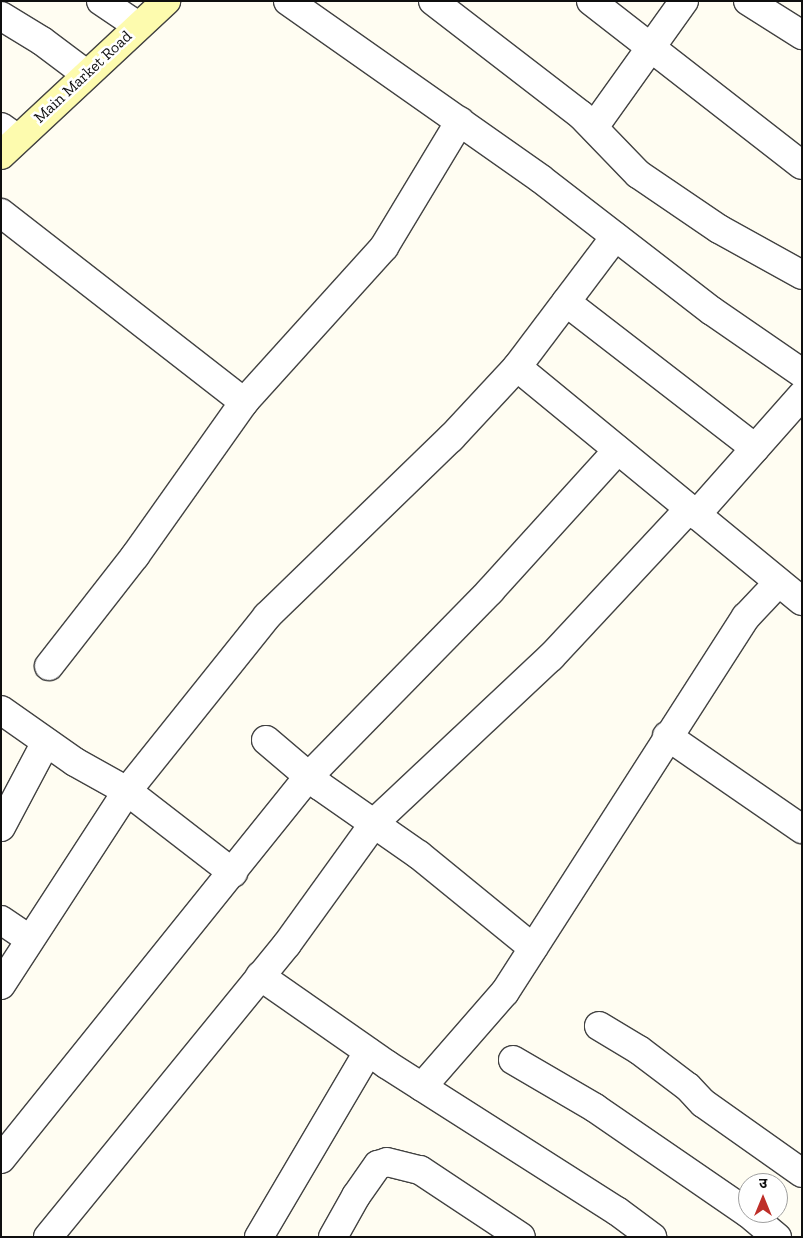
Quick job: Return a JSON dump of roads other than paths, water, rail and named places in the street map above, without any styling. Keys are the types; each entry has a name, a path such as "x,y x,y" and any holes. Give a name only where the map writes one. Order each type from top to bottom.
{"street":[{"path":"101,1 138,26"},
{"name":"Main Market Road","path":"7,140 86,74 166,1"},
{"path":"288,1 460,121 712,311 802,373"},
{"path":"433,1 594,127 638,174 719,229 802,276"},
{"path":"591,1 802,165"},
{"path":"594,127 653,48 684,1"},
{"path":"748,1 802,35"},
{"path":"1,16 42,40 86,74"},
{"path":"49,666 135,556 244,402 384,247 460,121"},
{"path":"1,213 244,402"},
{"path":"1,985 29,939 127,791 267,616 451,438 517,368 615,238"},
{"path":"566,302 755,448"},
{"path":"517,368 693,512 777,584 802,601"},
{"path":"48,1237 287,944 375,822 551,657 755,448 802,395"},
{"path":"1,1159 233,873 309,776 490,591 618,450"},
{"path":"422,1087 505,992 667,736 746,617 777,584"},
{"path":"1,710 46,742 127,791 233,873"},
{"path":"667,736 800,824"},
{"path":"266,740 309,776 375,822 533,948"},
{"path":"1,827 46,742"},
{"path":"1,920 29,939"},
{"path":"260,976 368,1052 617,1211 652,1237"},
{"path":"599,1026 639,1050 688,1087 703,1103 802,1174"},
{"path":"259,1237 368,1052"},
{"path":"513,1060 595,1108 738,1206"},
{"path":"333,1237 356,1196 378,1165 387,1162 420,1170 521,1237"},
{"path":"760,1223 777,1237"}]}
